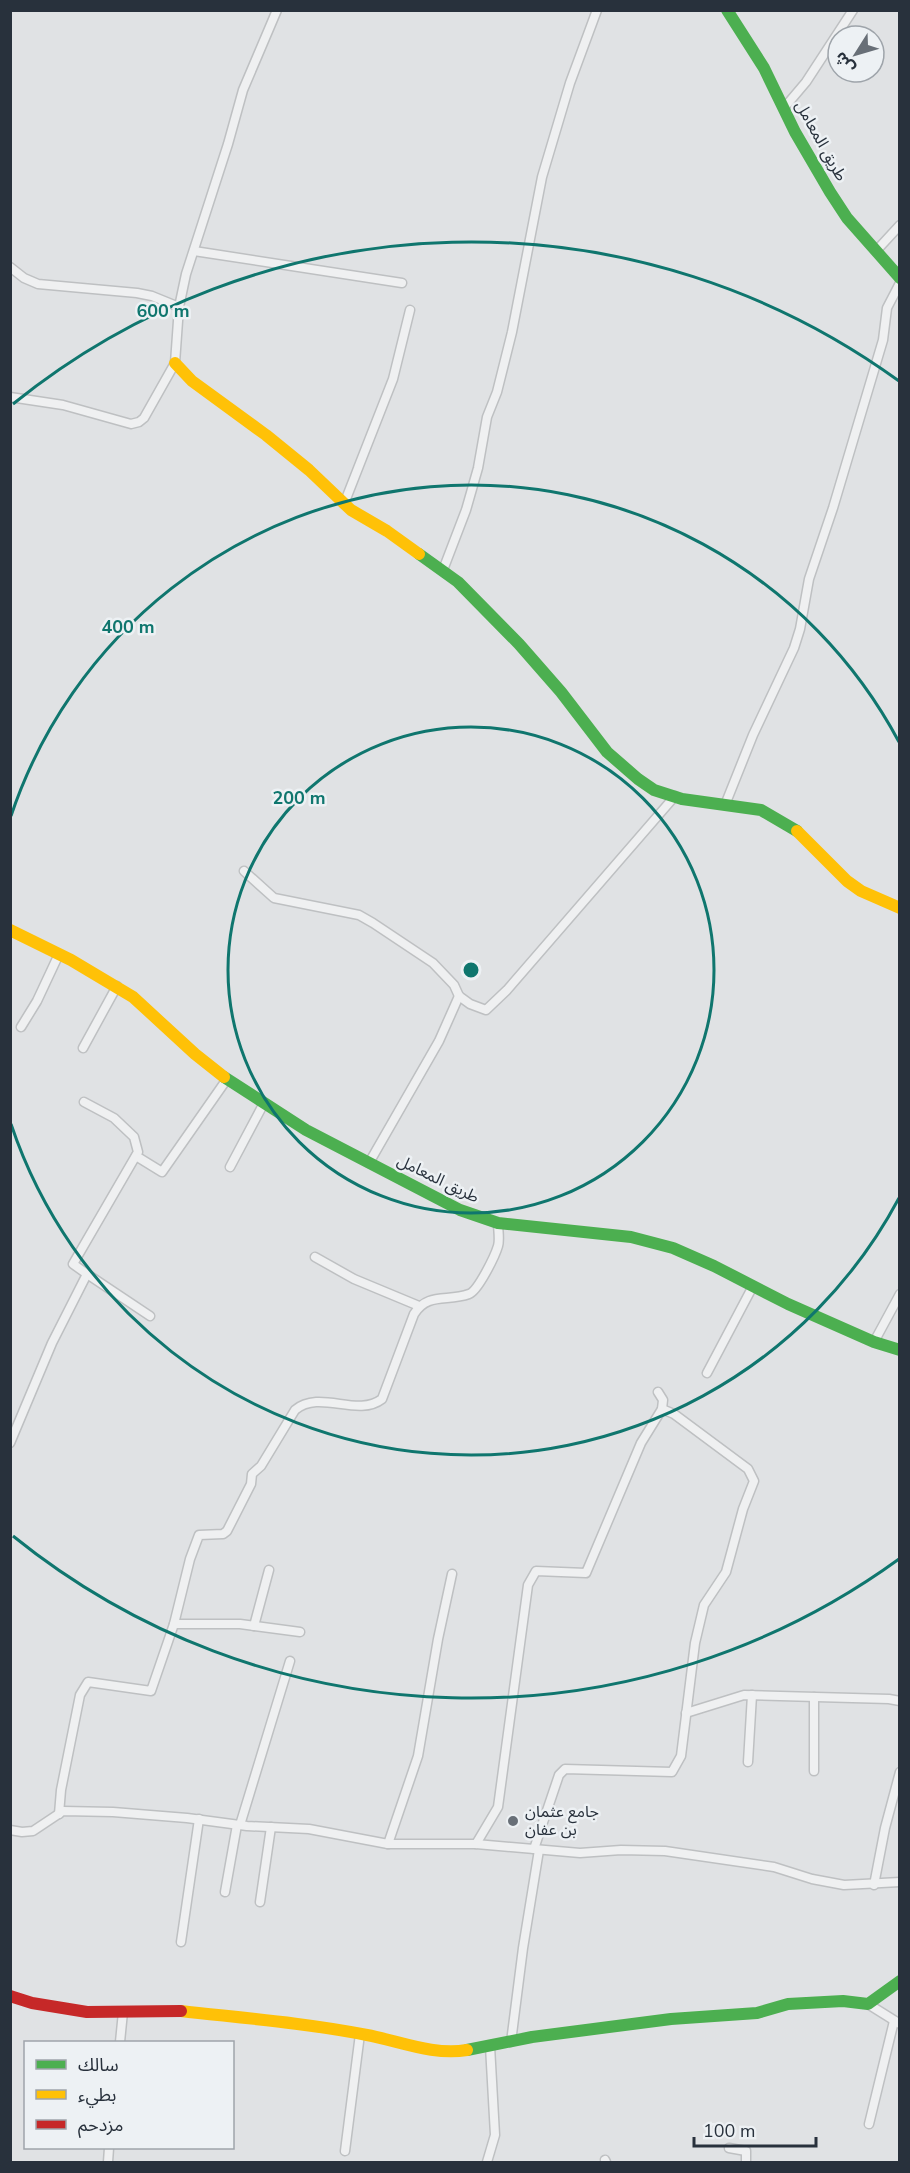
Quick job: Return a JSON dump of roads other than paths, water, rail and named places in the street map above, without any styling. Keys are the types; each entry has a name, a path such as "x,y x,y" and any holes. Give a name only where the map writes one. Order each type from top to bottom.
{"street":[{"path":"10,397 63,405 135,424 144,417 175,363 180,307 186,274 243,90 277,10"},
{"path":"443,570 466,510 478,468 487,417 497,392 512,332 542,177 570,83 597,10"},
{"name":"طريق المعامل","path":"727,10 764,68 810,160 830,192 848,218 900,278"},
{"path":"784,108 806,82 853,10"},
{"path":"876,251 900,225"},
{"path":"194,251 402,283"},
{"path":"10,267 24,278 38,284 137,293 180,307"},
{"path":"726,805 753,735 794,648 800,629 809,579 833,508 883,340 887,308 900,283"},
{"path":"345,504 393,379 410,310"},
{"path":"175,363 192,381 266,435 309,470 345,504 458,582 516,641 561,692 607,752 654,790 675,796 761,810 794,829 854,886 900,908"},
{"path":"244,871 274,898 359,915 373,923 433,963 454,986 459,996 470,1004 486,1010 507,990 675,796"},
{"name":"طريق المعامل","path":"10,930 117,986 133,997 195,1054 264,1104 306,1130 460,1210 498,1223 631,1237 673,1248 874,1342 900,1350"},
{"path":"21,1027 37,1001 59,954"},
{"path":"83,1048 117,986"},
{"path":"369,1163 439,1041 459,996"},
{"path":"136,1156 162,1172 227,1078"},
{"path":"84,1102 114,1118 134,1137 138,1152 73,1264 150,1316"},
{"path":"230,1167 264,1104"},
{"path":"59,1814 80,1695 88,1682 151,1691 174,1624 190,1559 199,1535 227,1532 251,1484 252,1474 261,1466 289,1418 303,1403 315,1401 364,1406 375,1404 382,1399 419,1306 427,1301 467,1295 476,1290 499,1245 498,1223"},
{"path":"315,1257 354,1279 419,1306"},
{"path":"10,1443 52,1343 87,1274"},
{"path":"707,1373 753,1286"},
{"path":"874,1342 900,1294"},
{"path":"476,1844 498,1807 528,1585 536,1571 586,1572 641,1443 662,1409 663,1400 658,1392"},
{"path":"511,2042 537,1849 559,1775 565,1769 672,1772 681,1756 695,1643 704,1605 726,1572 743,1509 754,1481 748,1469 674,1414 662,1409"},
{"path":"254,1626 269,1570"},
{"path":"388,1844 418,1756 438,1639 452,1574"},
{"path":"174,1624 254,1626 300,1632"},
{"path":"225,1892 239,1825 290,1661"},
{"path":"686,1713 744,1695 900,1701"},
{"path":"748,1762 752,1695"},
{"path":"814,1697 814,1771"},
{"path":"874,1885 885,1828 900,1772"},
{"path":"10,1830 22,1833 33,1831 63,1811 112,1812 239,1825 309,1829 388,1844 476,1844 580,1853 621,1850 665,1851 774,1867 812,1879 844,1885 900,1882"},
{"path":"181,1942 199,1820"},
{"path":"260,1902 271,1827"},
{"path":"868,2004 900,1981"},
{"path":"10,1996 32,2004 87,2012 178,2012 285,2022 360,2034 434,2050 459,2051 532,2037 671,2019 757,2013 788,2004 843,2001 868,2004 897,2022 869,2124"},
{"path":"120,2041 123,2012"},
{"path":"345,2151 360,2034"},
{"path":"487,2163 495,2134 489,2046"},
{"path":"729,2148 746,2151 746,2163"}],"place":[{"name":"جامع عثمان بن عفان","path":"513,1821"}]}
